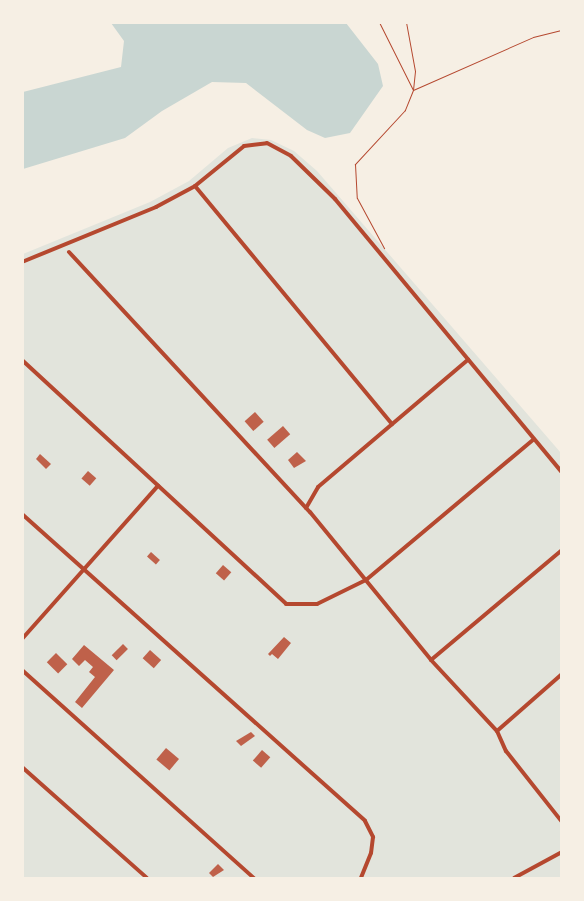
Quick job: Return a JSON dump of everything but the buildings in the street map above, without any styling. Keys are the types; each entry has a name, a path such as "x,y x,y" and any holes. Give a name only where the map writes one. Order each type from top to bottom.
{"street":[{"path":"22,262 156,207 194,186 244,146 254,142 267,143 291,156 334,199 562,472"},
{"path":"194,186 392,424"},
{"path":"69,252 306,508 431,660 497,732 506,751 562,822"},
{"path":"22,360 286,604 317,604 366,580 534,439"},
{"path":"306,508 318,487 468,360"},
{"path":"22,639 158,486"},
{"path":"22,514 365,821 373,837 371,853 361,878"},
{"path":"431,660 562,550"},
{"path":"22,670 254,878"},
{"path":"497,732 562,674"},
{"path":"22,766 147,878"},
{"path":"514,878 562,852"}],"path":[{"path":"379,22 413,90"},
{"path":"384,248 357,198 356,164 405,110 413,90 415,71 406,22"},
{"path":"413,90 533,37 562,30"}],"shaded area":[{"path":"111,23 346,23 378,64 383,86 350,133 325,138 307,130 246,83 212,82 162,111 125,138 23,169 23,92 121,67 124,41"},
{"path":"252,138 271,140 294,151 317,171 561,453 561,878 23,878 23,254 150,202 189,181 228,148"}]}
